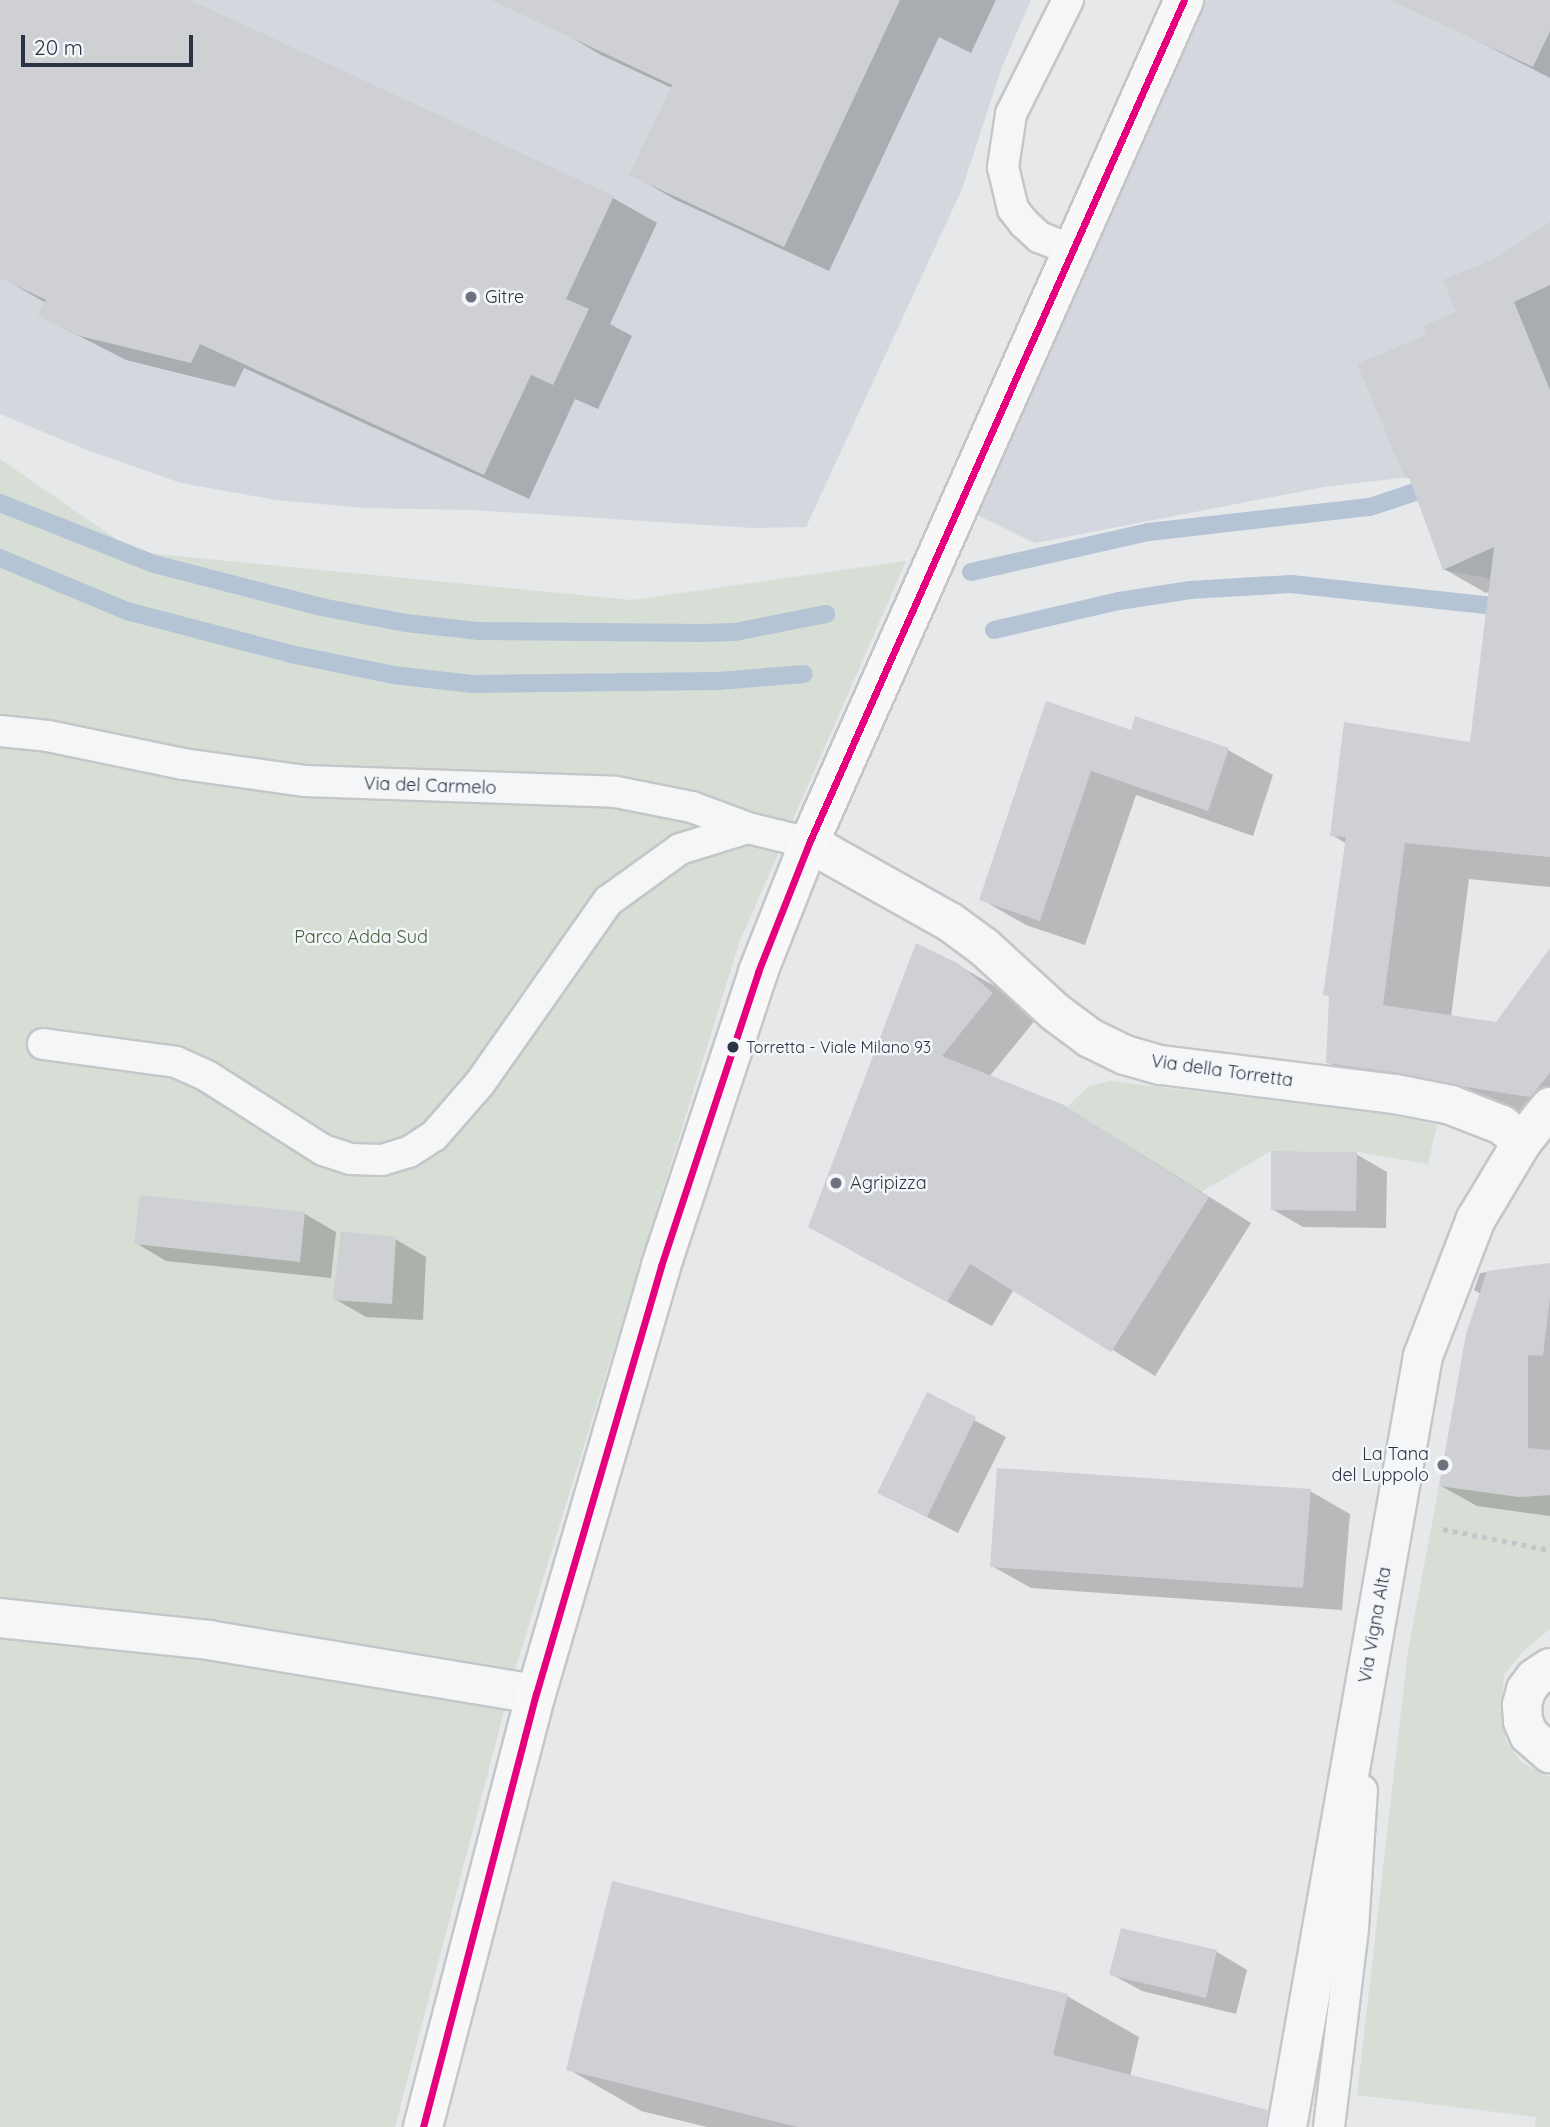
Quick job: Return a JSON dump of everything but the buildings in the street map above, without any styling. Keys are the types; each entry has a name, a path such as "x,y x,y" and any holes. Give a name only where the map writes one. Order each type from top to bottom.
{"street":[{"path":"423,2127 536,1694 657,1279 711,1106 758,972 809,843 1184,0"},
{"name":"Via della Torretta","path":"809,843 950,922 984,947 1055,1012 1090,1038 1125,1055 1161,1065 1395,1094 1451,1105 1502,1125 1522,1142"},
{"name":"Via Vigna Alta","path":"1287,2127 1423,1356 1476,1219 1522,1142 1550,1107"},
{"path":"0,1618 209,1640 536,1694"},
{"path":"1550,1668 1530,1684 1522,1705 1523,1721 1529,1735 1550,1753"}],"lane":[{"path":"1068,0 1011,114 1003,167 1013,209 1024,223 1039,237 1071,250"},
{"name":"Via del Carmelo","path":"0,731 48,736 183,764 306,782 616,792 692,807 748,828 809,843"},
{"path":"43,1044 176,1062 208,1076 323,1150 351,1158 382,1160 409,1152 434,1136 480,1083 608,901 680,849 748,828"},
{"path":"1328,2127 1353,1928 1370,1657"}],"path":[{"path":"1394,1520 1550,1550"}],"shaded area":[{"path":"0,0 1031,0 1002,67 962,189 806,527 753,528 471,510 365,508 276,500 181,483 87,450 0,414"},
{"path":"1191,0 1550,0 1550,590 1443,570 1409,477 1324,487 1035,543 962,508"}],"green space":[{"name":"Parco Adda Sud","path":"0,459 135,552 632,600 906,561 739,943 514,1673 395,2127 0,2127"},
{"path":"1110,1081 1393,1115 1437,1125 1428,1164 1357,1152 1271,1151 1201,1192 1067,1107 1089,1086"},
{"path":"1439,1486 1520,1497 1550,1495 1550,1629 1523,1651 1504,1675 1501,1706 1506,1742 1522,1763 1550,1777 1550,2127 1535,2127 1536,2117 1357,2095 1408,1651"}],"waterway":[{"path":"971,572 1149,532 1370,507 1415,492"},
{"path":"0,503 154,564 321,607 406,623 478,631 703,633 735,632 826,614"},
{"path":"0,558 127,611 291,654 393,675 472,684 718,681 804,674"},
{"path":"994,630 1119,601 1190,590 1291,584 1550,612"}],"transit line":[{"path":"423,2127 536,1694 661,1266 758,972 809,843 1184,0"}],"place":[{"name":"Gitre","path":"471,297"},
{"name":"Torretta - Viale Milano 93","path":"733,1047"},
{"name":"Agripizza","path":"836,1183"},
{"name":"La Tana del Luppolo","path":"1443,1465"}]}
